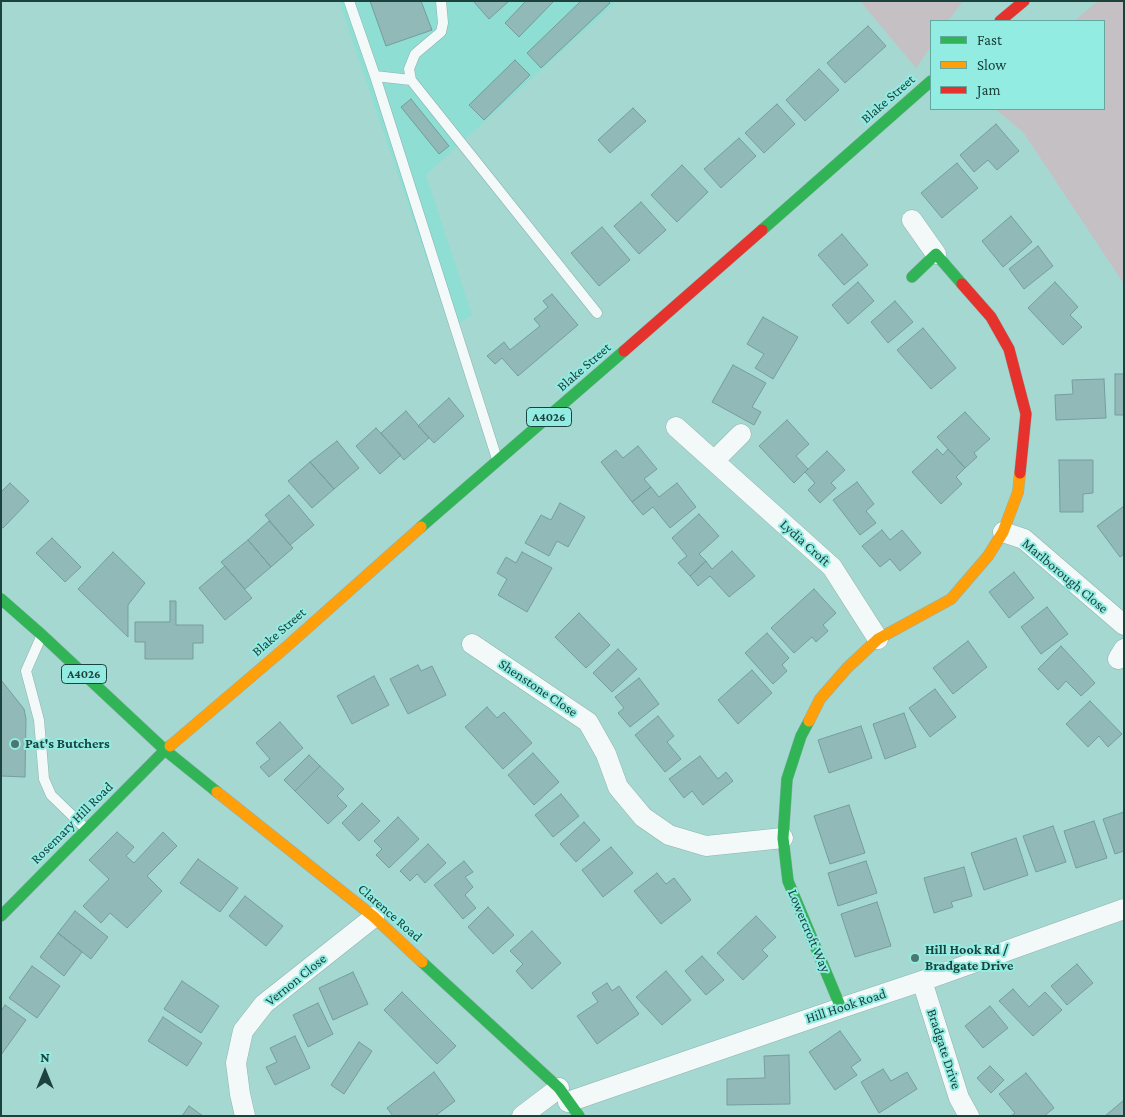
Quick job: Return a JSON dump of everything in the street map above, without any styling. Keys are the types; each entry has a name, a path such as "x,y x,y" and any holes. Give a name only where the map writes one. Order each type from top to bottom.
{"main road":[{"path":"1001,20 1024,1"},
{"name":"Blake Street","path":"165,750 498,462 930,82"},
{"path":"912,277 936,254"},
{"name":"Lowercroft Way","path":"841,1008 788,881 783,838 788,778 801,736 820,700 846,668 878,640 951,599 988,556 1003,532 1018,492 1026,414 1009,348 991,317 936,254"},
{"name":"A4026","path":"1,599 165,750"},
{"name":"Rosemary Hill Road","path":"1,916 165,750"},
{"name":"Clarence Road","path":"165,750 374,917 569,1102"}],"street":[{"name":"Lowercroft Way","path":"912,220 936,254"},
{"name":"Lydia Croft","path":"676,427 832,567 878,640"},
{"path":"714,462 741,434"},
{"name":"Marlborough Close","path":"1003,532 1024,539 1124,625"},
{"name":"Shenstone Close","path":"472,644 588,722 606,754 618,787 643,817 669,835 706,846 783,838"},
{"name":"Hill Hook Road","path":"522,1116 569,1102 922,982 1124,909"},
{"name":"Vernon Close","path":"245,1116 236,1063 244,1031 264,1004 374,917"},
{"name":"Bradgate Drive","path":"922,982 959,1098 969,1116"}],"lane":[{"path":"349,1 375,76 498,462"},
{"path":"441,1 443,22 441,32 415,54 410,69 411,80 597,313"},
{"path":"375,76 411,80"},
{"path":"42,635 26,671 39,720 44,779 51,795 86,830"}],"shaded area":[{"path":"339,1 617,1 426,175 472,315 450,329"},
{"path":"860,1 963,1 949,20 930,20 930,47 916,68"},
{"path":"1098,1 1124,1 1124,284 1023,132 996,110 1105,110 1105,20 1075,20"}],"building":[{"path":"370,1 421,1 432,30 386,46"},
{"path":"475,1 509,1 489,19"},
{"path":"526,1 554,1 519,37 505,23"},
{"path":"581,1 608,1 610,3 541,68 527,53"},
{"path":"868,26 886,46 845,83 827,63"},
{"path":"515,60 530,75 484,120 469,105"},
{"path":"819,69 839,90 805,121 786,100"},
{"path":"411,99 449,146 439,154 401,107"},
{"path":"777,104 795,124 764,153 745,133"},
{"path":"633,108 646,121 610,153 598,140"},
{"path":"996,124 1019,151 997,170 988,160 974,172 960,155"},
{"path":"739,138 756,156 721,188 704,169"},
{"path":"957,163 978,188 942,218 921,193"},
{"path":"682,165 708,192 677,222 651,195"},
{"path":"641,202 666,230 639,254 614,226"},
{"path":"1011,216 1032,242 1003,267 982,241"},
{"path":"602,227 630,260 599,286 571,253"},
{"path":"842,234 868,265 844,285 818,255"},
{"path":"1038,246 1053,266 1024,289 1009,269"},
{"path":"858,282 874,301 848,324 832,305"},
{"path":"1055,282 1078,307 1070,315 1082,327 1063,345 1028,308"},
{"path":"552,294 578,325 518,376 502,358 495,364 487,356 504,342 510,350 540,326 534,319 548,307 543,301"},
{"path":"895,301 913,322 888,343 871,322"},
{"path":"763,317 798,337 773,379 755,368 764,354 747,344"},
{"path":"923,328 956,368 931,389 897,350"},
{"path":"733,365 766,383 752,407 761,412 754,425 712,402"},
{"path":"1115,374 1124,374 1124,415 1115,415"},
{"path":"1104,379 1106,418 1056,420 1055,395 1073,394 1072,380"},
{"path":"449,398 464,416 434,443 418,426"},
{"path":"406,411 429,438 404,460 381,433"},
{"path":"965,412 990,439 974,453 977,457 965,468 937,437"},
{"path":"787,420 809,444 796,456 808,469 794,483 759,446"},
{"path":"376,428 401,455 380,474 356,446"},
{"path":"337,441 359,468 334,489 310,462"},
{"path":"638,446 657,469 644,479 651,487 632,502 601,462 616,450 623,458"},
{"path":"937,449 943,455 948,449 965,468 956,477 962,484 941,504 912,472"},
{"path":"827,451 845,470 831,483 836,488 820,503 808,490 815,483 805,472"},
{"path":"1059,460 1093,460 1093,493 1083,494 1083,512 1060,512"},
{"path":"310,462 334,489 312,508 288,481"},
{"path":"857,482 874,504 866,511 876,523 860,535 833,500"},
{"path":"10,483 29,501 3,528 1,527 1,492"},
{"path":"677,483 696,507 670,528 653,507 643,515 632,502 651,487 659,497"},
{"path":"289,495 314,525 290,545 265,515"},
{"path":"560,503 585,517 568,547 557,541 549,556 525,543 541,515 551,520"},
{"path":"1124,506 1124,554 1120,557 1097,526"},
{"path":"699,514 719,536 699,554 706,561 690,576 678,563 687,556 672,538"},
{"path":"269,521 293,548 271,567 248,540"},
{"path":"882,530 890,540 902,530 921,553 900,571 890,559 880,567 862,546"},
{"path":"52,538 81,567 65,582 36,553"},
{"path":"248,540 271,567 245,589 221,562"},
{"path":"732,551 755,576 729,597 710,576 698,586 690,576 706,561 712,569"},
{"path":"113,552 145,583 128,605 128,637 78,589"},
{"path":"522,552 552,568 527,612 498,595 507,579 497,573 506,557 516,563"},
{"path":"225,566 252,598 225,620 199,588"},
{"path":"1014,572 1034,598 1009,618 989,592"},
{"path":"814,589 836,613 823,625 828,631 816,642 812,637 794,653 771,628"},
{"path":"170,601 176,601 176,625 203,625 203,643 193,643 193,659 145,659 145,642 135,642 135,622 170,622"},
{"path":"1047,607 1068,634 1041,654 1021,627"},
{"path":"579,613 610,645 586,668 555,637"},
{"path":"767,633 789,658 782,665 787,671 773,684 745,653"},
{"path":"968,641 987,667 953,694 933,668"},
{"path":"1061,646 1095,683 1081,696 1066,681 1058,690 1038,669"},
{"path":"618,649 637,669 612,692 593,673"},
{"path":"418,665 421,671 432,666 446,695 408,714 390,679"},
{"path":"752,670 772,693 738,724 718,700"},
{"path":"374,676 389,705 352,724 337,696"},
{"path":"639,678 659,704 630,727 618,713 624,708 615,697"},
{"path":"1,680 24,709 26,719 25,777 1,776"},
{"path":"935,689 956,717 930,737 909,708"},
{"path":"1090,701 1122,734 1108,747 1099,736 1088,747 1066,724"},
{"path":"487,707 497,718 504,712 532,743 503,769 465,727"},
{"path":"904,713 916,747 885,759 873,724"},
{"path":"658,716 674,736 667,742 681,759 665,772 635,735"},
{"path":"280,722 303,748 269,777 260,767 270,759 256,743"},
{"path":"861,726 872,758 829,773 818,740"},
{"path":"533,753 559,782 534,805 508,775"},
{"path":"309,755 320,766 295,791 284,780"},
{"path":"700,756 718,779 726,772 733,781 703,805 692,791 684,798 669,779"},
{"path":"320,766 344,789 337,796 347,806 328,824 295,791"},
{"path":"561,794 579,816 553,837 535,815"},
{"path":"362,803 380,821 359,841 342,823"},
{"path":"849,805 865,853 830,864 814,816"},
{"path":"1124,812 1124,851 1115,854 1103,819"},
{"path":"398,817 419,839 389,868 376,855 382,849 374,841"},
{"path":"1094,821 1107,858 1076,868 1064,831"},
{"path":"584,822 600,840 576,862 560,844"},
{"path":"1053,826 1066,862 1036,872 1023,836"},
{"path":"117,832 134,847 126,856 134,863 163,832 177,846 147,876 162,891 127,928 110,913 101,923 83,906 109,879 89,860"},
{"path":"1016,838 1028,875 984,890 971,853"},
{"path":"428,844 446,863 425,883 417,874 410,881 400,871"},
{"path":"611,847 633,873 603,897 582,870"},
{"path":"198,859 238,888 220,912 180,883"},
{"path":"464,861 473,872 465,877 473,887 465,895 476,908 463,919 434,885"},
{"path":"866,861 877,893 838,906 828,873"},
{"path":"964,867 972,896 951,902 953,907 934,913 924,878"},
{"path":"657,873 666,884 674,878 691,900 661,924 634,891"},
{"path":"245,896 283,926 266,946 229,916"},
{"path":"877,902 891,946 855,957 841,914"},
{"path":"488,907 514,935 493,954 468,927"},
{"path":"75,911 108,937 91,959 58,933"},
{"path":"756,916 776,937 762,950 768,956 743,980 717,953"},
{"path":"532,931 561,963 532,989 516,971 523,964 510,951"},
{"path":"58,933 82,952 64,976 40,957"},
{"path":"702,956 724,980 706,995 685,971"},
{"path":"1077,964 1093,983 1067,1005 1051,986"},
{"path":"32,966 60,986 37,1018 9,998"},
{"path":"666,971 691,1000 662,1025 636,997"},
{"path":"353,972 368,1004 333,1020 319,988"},
{"path":"182,981 219,1006 201,1033 164,1009"},
{"path":"607,983 612,991 619,986 639,1014 597,1044 577,1016 598,1002 592,993"},
{"path":"1013,989 1029,1007 1045,992 1062,1010 1033,1036 999,1001"},
{"path":"402,992 456,1046 437,1064 384,1010"},
{"path":"318,1003 333,1034 308,1047 293,1015"},
{"path":"5,1005 26,1020 1,1055 1,1011"},
{"path":"990,1006 1008,1028 983,1048 965,1026"},
{"path":"163,1017 202,1043 187,1066 148,1041"},
{"path":"840,1031 861,1060 851,1067 857,1075 835,1090 809,1052"},
{"path":"295,1036 310,1068 275,1085 266,1067 277,1062 270,1048"},
{"path":"359,1042 372,1051 344,1094 331,1085"},
{"path":"789,1055 790,1104 727,1105 727,1079 765,1078 764,1056"},
{"path":"990,1066 1004,1080 991,1093 977,1078"},
{"path":"883,1069 891,1081 907,1072 917,1089 879,1113 861,1082"},
{"path":"434,1072 455,1101 435,1116 393,1116 387,1108"},
{"path":"1026,1073 1054,1108 1044,1116 1011,1116 1015,1113 999,1094"},
{"path":"1124,1100 1124,1116 1105,1116"},
{"path":"189,1106 203,1116 182,1116"}],"traffic: fast":[{"path":"762,230 930,82"},
{"path":"912,277 936,254 962,284"},
{"path":"421,527 624,351"},
{"path":"1,599 165,750 170,746"},
{"path":"809,721 801,736 787,779 783,838 788,881 841,1008"},
{"path":"1,916 165,750 217,792"},
{"path":"422,962 559,1088 579,1116"}],"traffic: slow":[{"path":"809,721 820,699 847,668 878,639 951,599 988,556 1003,532 1018,492 1020,473"},
{"path":"170,746 285,648 421,527"},
{"path":"217,792 374,917 422,962"}],"traffic: jam":[{"path":"1001,20 1024,1"},
{"path":"624,351 762,230"},
{"path":"962,284 991,317 1009,349 1026,414 1020,473"}],"place":[{"name":"Pat's Butchers","path":"15,744"},
{"name":"Hill Hook Rd / Bradgate Drive","path":"915,958"}]}
